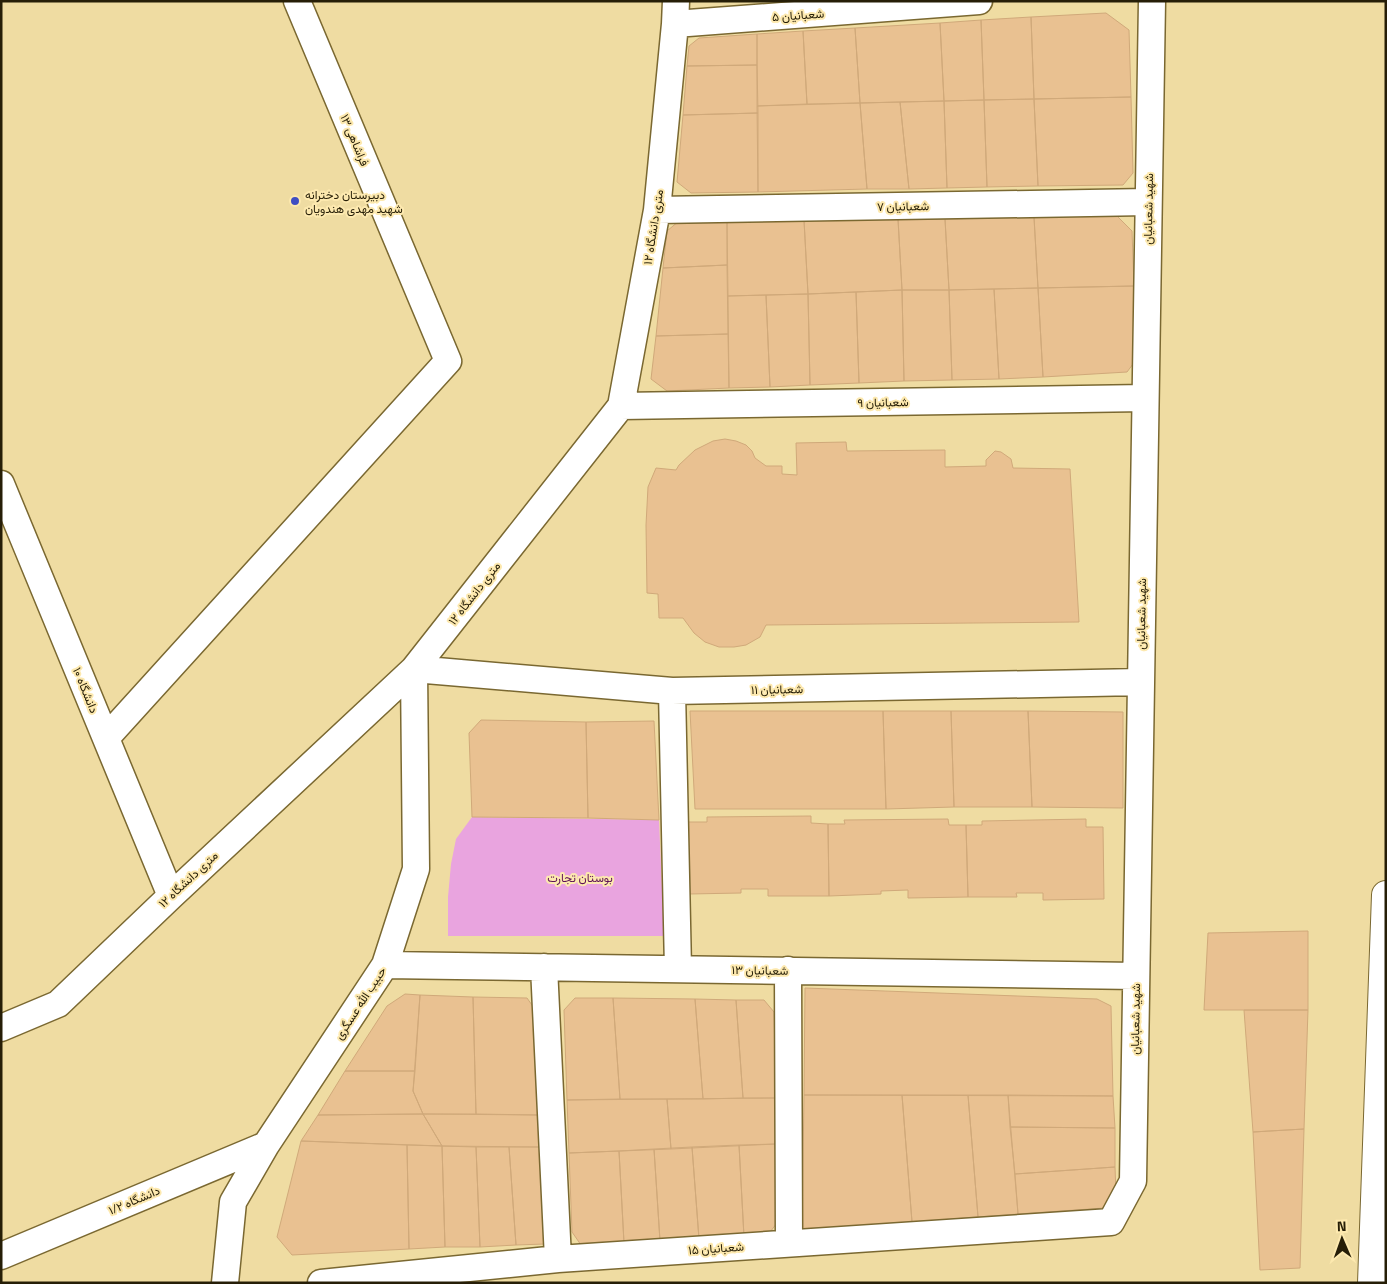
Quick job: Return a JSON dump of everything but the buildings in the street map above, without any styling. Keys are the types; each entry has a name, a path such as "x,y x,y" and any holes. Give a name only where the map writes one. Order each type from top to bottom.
{"highway":[{"path":"1372,1283 1386,896"}],"street":[{"name":"فراشاهی ۱۳","path":"106,738 448,361 297,1"},
{"name":"شعبانیان ۵","path":"676,13 980,1"},
{"name":"شهید شعبانیان","path":"1111,1222 1133,1181 1152,1"},
{"name":"۱۲ متری دانشگاه","path":"1,1028 58,1004 170,896 414,669 621,406 657,210 676,13"},
{"name":"شعبانیان ۷","path":"657,210 1148,202"},
{"name":"شعبانیان ۹","path":"621,406 1145,398"},
{"name":"دانشگاه ۱۰","path":"1,484 170,896"},
{"name":"شعبانیان ۱۱","path":"414,669 672,691 1140,682"},
{"name":"حبیب الله عسگری","path":"225,1283 233,1202 266,1145 385,965 416,868 414,669"},
{"path":"672,691 678,969"},
{"name":"شعبانیان ۱۳","path":"385,965 1136,976"},
{"path":"544,967 558,1259"},
{"path":"788,970 789,1243"},
{"name":"دانشگاه ۱/۲","path":"1,1256 266,1145"},
{"name":"شعبانیان ۱۵","path":"322,1283 558,1259 1111,1222"}],"green space":[{"name":"بوستان تجارت","path":"472,817 659,820 664,936 448,936 448,897 451,864 456,839"}],"place":[{"name":"دبیرستان دخترانه شهید مهدی هندویان","path":"295,201"}]}
